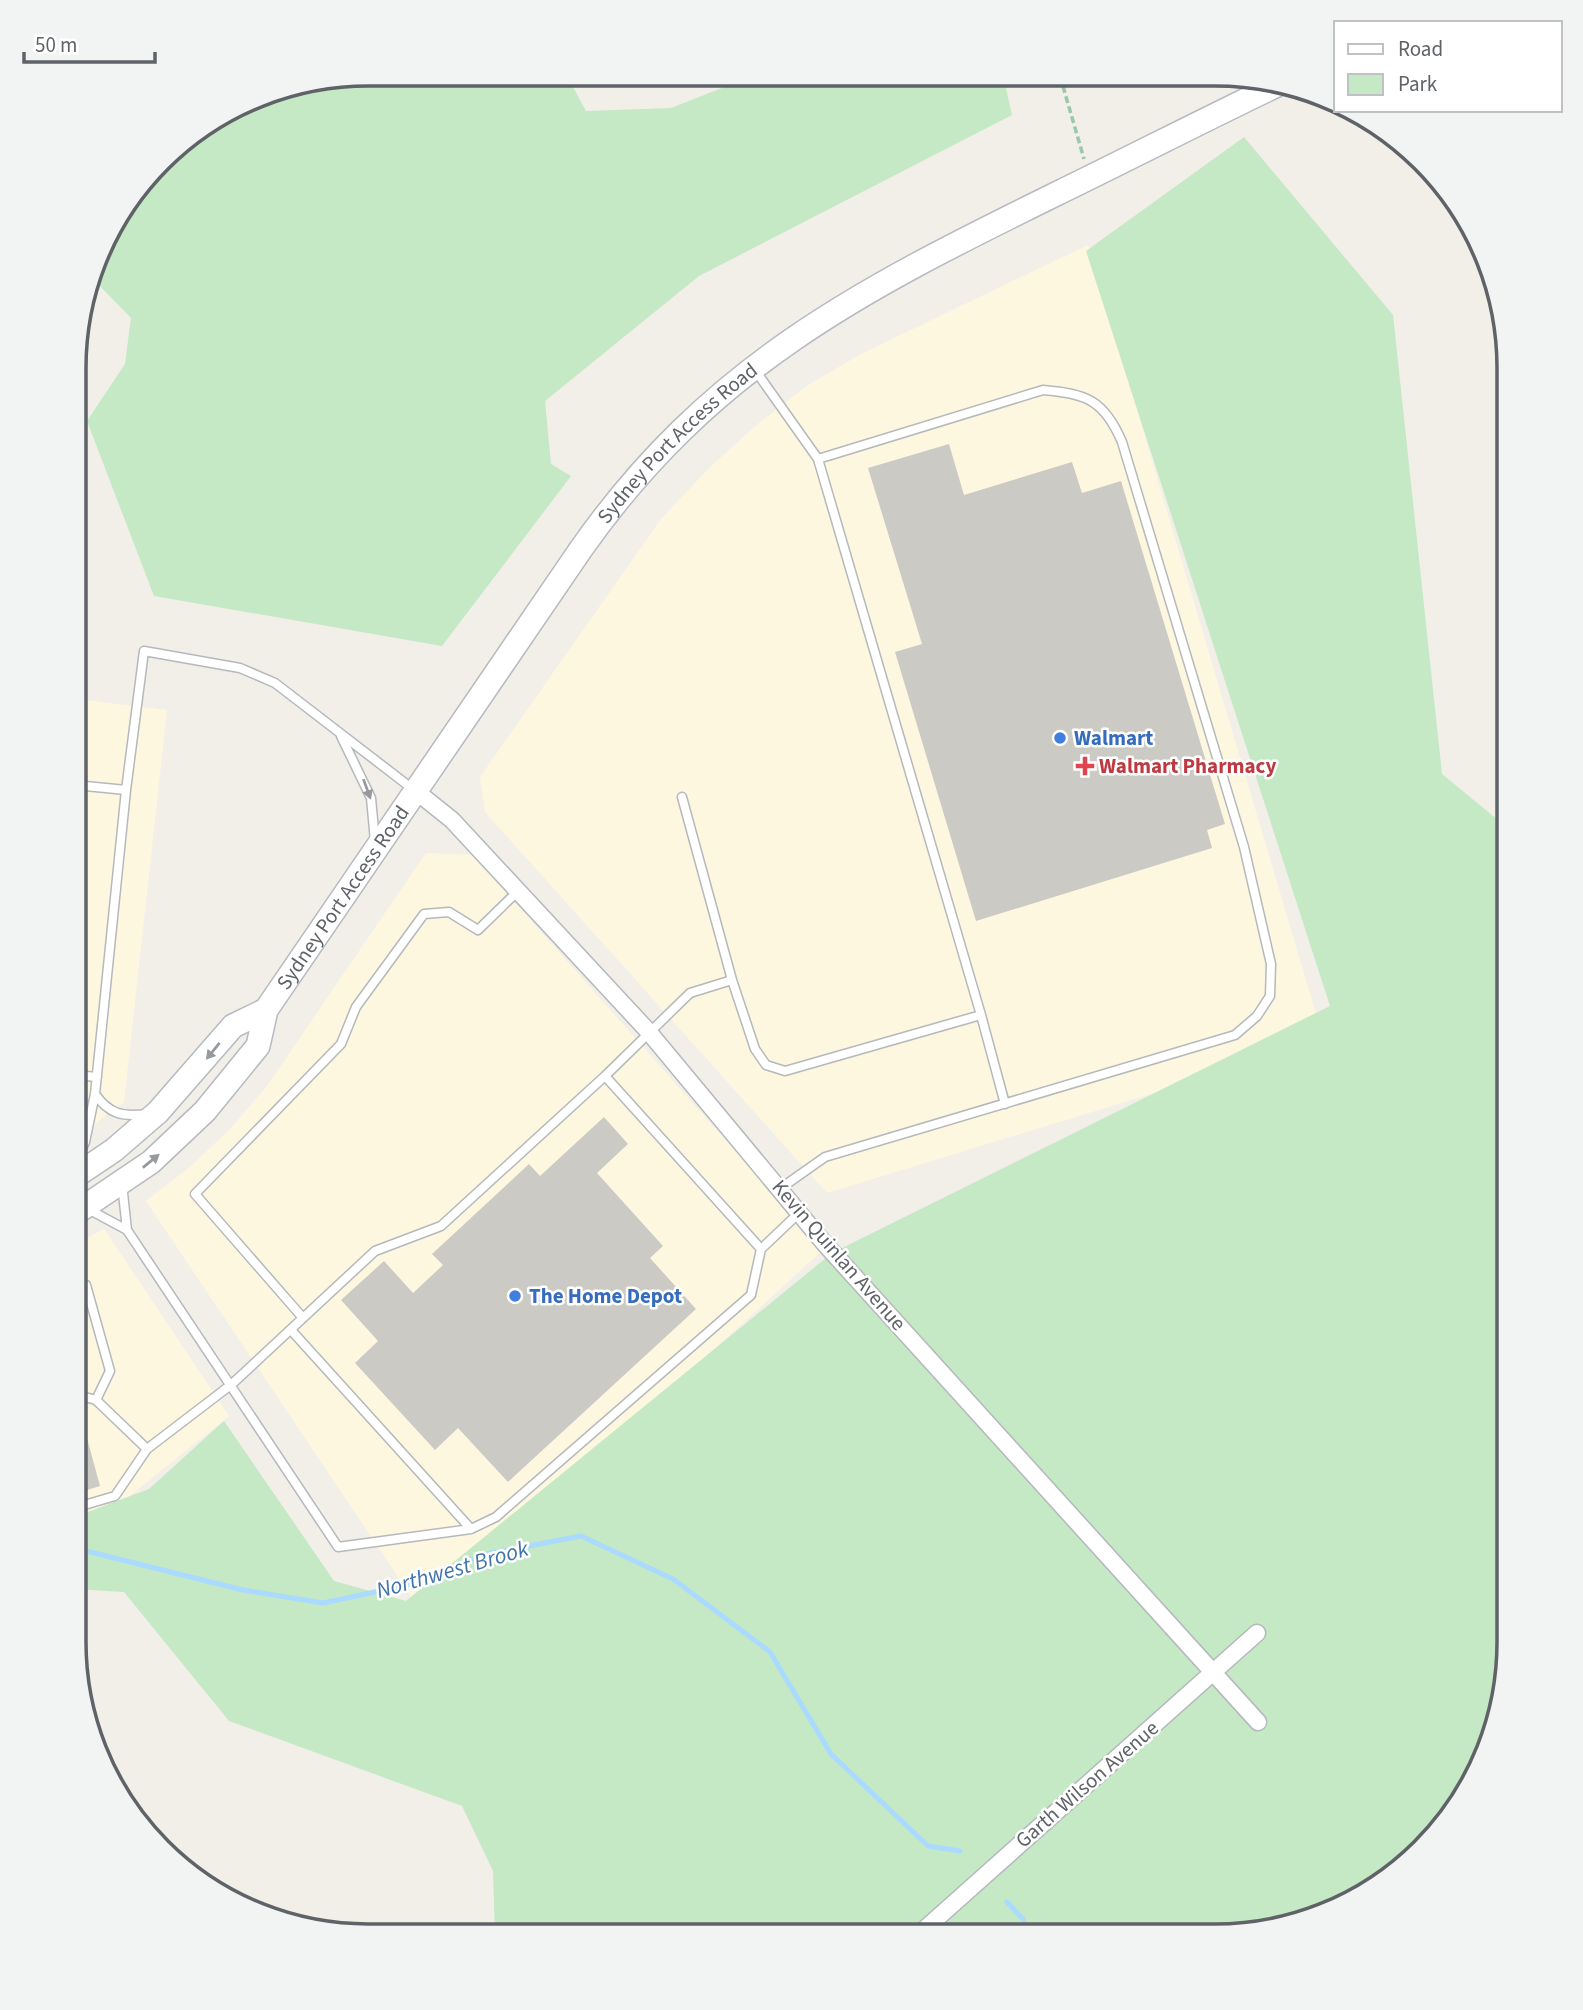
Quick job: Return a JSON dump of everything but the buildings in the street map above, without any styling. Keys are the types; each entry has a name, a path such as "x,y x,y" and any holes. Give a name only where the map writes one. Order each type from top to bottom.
{"main road":[{"name":"Sydney Port Access Road","path":"86,1207 122,1183 179,1137 258,1046 266,1010 603,517 656,454 752,366 866,291 1266,90"},
{"name":"Sydney Port Access Road","path":"86,1169 114,1150 158,1112 233,1026 266,1010"}],"street":[{"name":"Kevin Quinlan Avenue","path":"417,792 452,820 648,1031 800,1212 1258,1722"},
{"name":"Garth Wilson Avenue","path":"930,1924 1258,1633"}],"lane":[{"path":"752,366 818,459 1005,1104"},
{"path":"781,1188 825,1157 1235,1035 1257,1016 1270,996 1272,964 1244,846 1122,442 1114,423 1098,404 1077,393 1043,390 818,459"},
{"path":"86,1137 95,1094 126,790 144,651 240,668 275,683 417,792"},
{"path":"340,733 371,798 376,850"},
{"path":"86,786 126,790"},
{"path":"682,797 732,979 755,1049 766,1065 785,1071 981,1014"},
{"path":"303,1318 195,1194 341,1045 356,1007 424,914 449,912 478,930 518,891"},
{"path":"86,1504 115,1496 147,1449 232,1384 376,1251 441,1226 605,1076 648,1031 690,993 732,979"},
{"path":"86,1076 97,1077"},
{"path":"605,1076 761,1249"},
{"path":"95,1094 104,1107 117,1115 158,1112"},
{"path":"122,1183 127,1230 338,1547 471,1529 496,1517 751,1295 761,1249 800,1212"},
{"path":"86,1213 127,1230"},
{"path":"86,1285 110,1371 96,1400"},
{"path":"291,1330 471,1529"},
{"path":"86,1397 96,1400 147,1449"}],"path":[{"path":"1063,86 1090,178"}],"shaded area":[{"path":"1088,245 1324,1041 827,1193 485,812 480,777 661,519 711,466 759,423 808,385 859,355"},
{"path":"86,700 167,710 124,1102 86,1131"},
{"path":"426,853 473,855 823,1250 423,1614 146,1201 191,1166 231,1128 267,1086"},
{"path":"104,1229 229,1416 121,1503 86,1517 86,1239"}],"green space":[{"path":"350,86 572,86 586,111 671,108 727,86 1005,86 1012,115 699,276 545,401 551,464 571,476 442,646 154,596 87,421 125,364 131,318 98,285 115,243 144,196 168,168 211,133 260,107 295,95"},
{"path":"1244,137 1393,315 1442,774 1497,819 1497,1660 1488,1715 1476,1750 1439,1814 1415,1842 1387,1866 1323,1903 1270,1919 1233,1924 495,1924 493,1871 462,1806 229,1721 124,1592 86,1590 86,1513 149,1489 224,1421 334,1581 406,1601 832,1253 1330,1006 1086,251"}],"waterway":[{"name":"Northwest Brook","path":"86,1551 243,1590 323,1603 408,1585 486,1554 581,1536 673,1579 770,1652 831,1754 928,1846 960,1851"},
{"name":"Northwest Brook","path":"1007,1902 1023,1919 1024,1924"}],"place":[{"name":"Walmart","path":"1060,738"},
{"name":"Walmart Pharmacy","path":"1085,766"},
{"name":"The Home Depot","path":"515,1296"}]}
